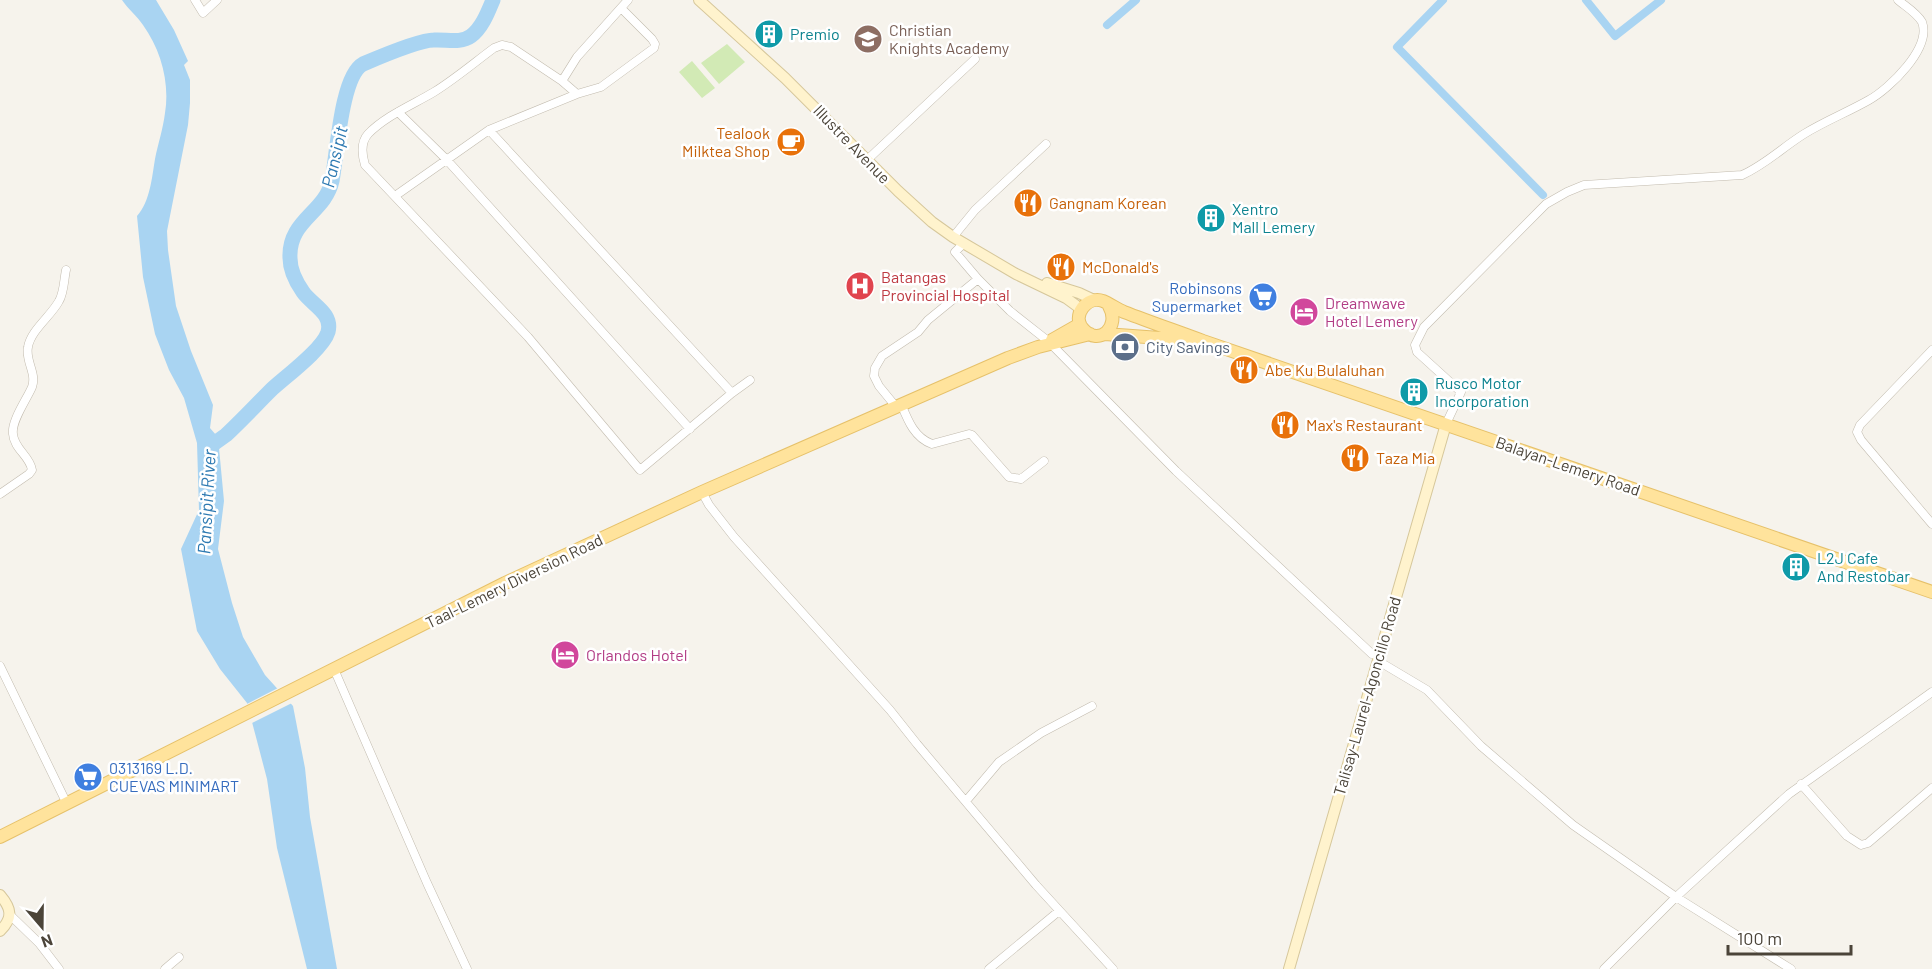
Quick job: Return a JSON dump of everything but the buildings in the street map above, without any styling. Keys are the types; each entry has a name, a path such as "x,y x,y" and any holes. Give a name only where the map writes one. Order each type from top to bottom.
{"main road":[{"name":"Illustre Avenue","path":"699,0 785,78 917,208 958,240 1016,274 1066,298 1081,309"},
{"name":"Illustre Avenue","path":"1016,274 1079,293 1094,300"},
{"path":"1094,300 1103,301 1110,306 1114,321 1105,334 1097,336 1084,330 1078,317 1081,309 1087,303 1094,300"},
{"name":"Balayan-Lemery Road","path":"1110,306 1203,341 1932,592"},
{"name":"Taal-Lemery Diversion Road","path":"1046,344 1080,324"},
{"name":"Taal-Lemery Diversion Road","path":"0,837 505,583 702,492 1008,358 1046,344 1090,334"},
{"name":"Balayan-Lemery Road","path":"1105,334 1203,341"},
{"name":"Talisay-Laurel-Agoncillo Road","path":"1289,969 1446,424"},
{"path":"0,895 7,903 9,914 8,922 0,931"}],"street":[{"path":"195,0 203,13 217,0"},
{"path":"562,81 577,57 628,0"},
{"path":"1446,424 1461,392 1417,352 1415,345 1424,327 1546,204 1584,185 1742,175 1756,169 1802,135 1870,100 1896,80 1920,51 1924,36 1922,22 1898,0"},
{"path":"395,196 489,130 577,94 601,87 654,48 655,44 652,39 621,8"},
{"path":"577,94 562,81 511,47 502,45 494,48 437,90 398,112 368,135 363,143 364,165 528,337 640,470 750,380"},
{"path":"867,159 975,59"},
{"path":"398,112 447,159 690,429"},
{"path":"489,130 732,393"},
{"path":"1046,144 975,210 958,240 955,252 1010,311 1371,654"},
{"path":"0,494 32,470 31,464 16,445 12,433 33,385 34,377 27,354 28,345 60,300 66,270"},
{"path":"978,279 928,320 918,332 882,356 875,368 874,376 879,386 899,407 908,423 926,442 932,444 972,435 1009,477 1021,479 1044,460"},
{"path":"1932,350 1860,425 1857,432 1861,440 1932,524"},
{"path":"702,492 709,505 734,537 890,710 1059,911 1113,969"},
{"path":"1385,665 1427,690 1481,746 1573,825 1676,897 1791,969"},
{"path":"0,666 67,804"},
{"path":"334,669 422,874 467,969"},
{"path":"1604,969 1676,897 1801,784 1932,692"},
{"path":"966,801 999,762 1041,734 1092,706"},
{"path":"1801,784 1847,836 1861,846 1868,843 1932,788"},
{"path":"989,969 1059,911"},
{"path":"9,914 39,943 59,969"},
{"path":"165,969 179,957"}],"green space":[{"path":"727,44 745,62 719,84 701,63"},
{"path":"692,61 715,88 702,98 679,72"}],"water":[{"name":"Pansipit River","path":"122,0 156,0 174,30 188,61 184,65 190,80 188,125 167,231 176,306 213,405 210,428 226,442 219,448 224,501 218,549 232,603 243,637 265,675 293,706 337,969 307,969 277,848 267,779 247,703 220,669 197,631 181,549 199,510 197,443 184,398 169,370 155,334 143,277 137,216 148,197 163,125 166,102 165,79 155,45 141,22"}],"pier":[{"path":"280,687 292,703 250,724 245,705"}],"waterway":[{"name":"Pansipit","path":"212,445 226,435 311,354 325,339 328,332 329,325 325,314 307,297 294,276 290,262 291,245 301,225 328,192 332,181 345,99 356,71 363,64 419,43 434,40 458,41 471,36 487,15 493,0"},
{"path":"1107,25 1136,0"},
{"path":"1443,0 1397,47 1543,195"},
{"path":"1586,0 1615,36 1661,0"}],"place":[{"name":"Premio","path":"769,34"},
{"name":"Christian Knights Academy","path":"868,39"},
{"name":"Tealook Milktea Shop","path":"791,142"},
{"name":"Gangnam Korean","path":"1028,203"},
{"name":"Xentro Mall Lemery","path":"1211,218"},
{"name":"McDonald's","path":"1061,267"},
{"name":"Batangas Provincial Hospital","path":"860,286"},
{"name":"Robinsons Supermarket","path":"1263,297"},
{"name":"Dreamwave Hotel Lemery","path":"1304,312"},
{"name":"City Savings","path":"1125,347"},
{"name":"Abe Ku Bulaluhan","path":"1244,370"},
{"name":"Rusco Motor Incorporation","path":"1414,392"},
{"name":"Max's Restaurant","path":"1285,425"},
{"name":"Taza Mia","path":"1355,458"},
{"name":"L2J Cafe And Restobar","path":"1796,567"},
{"name":"Orlandos Hotel","path":"565,655"},
{"name":"0313169 L.D. CUEVAS MINIMART","path":"88,777"}]}
